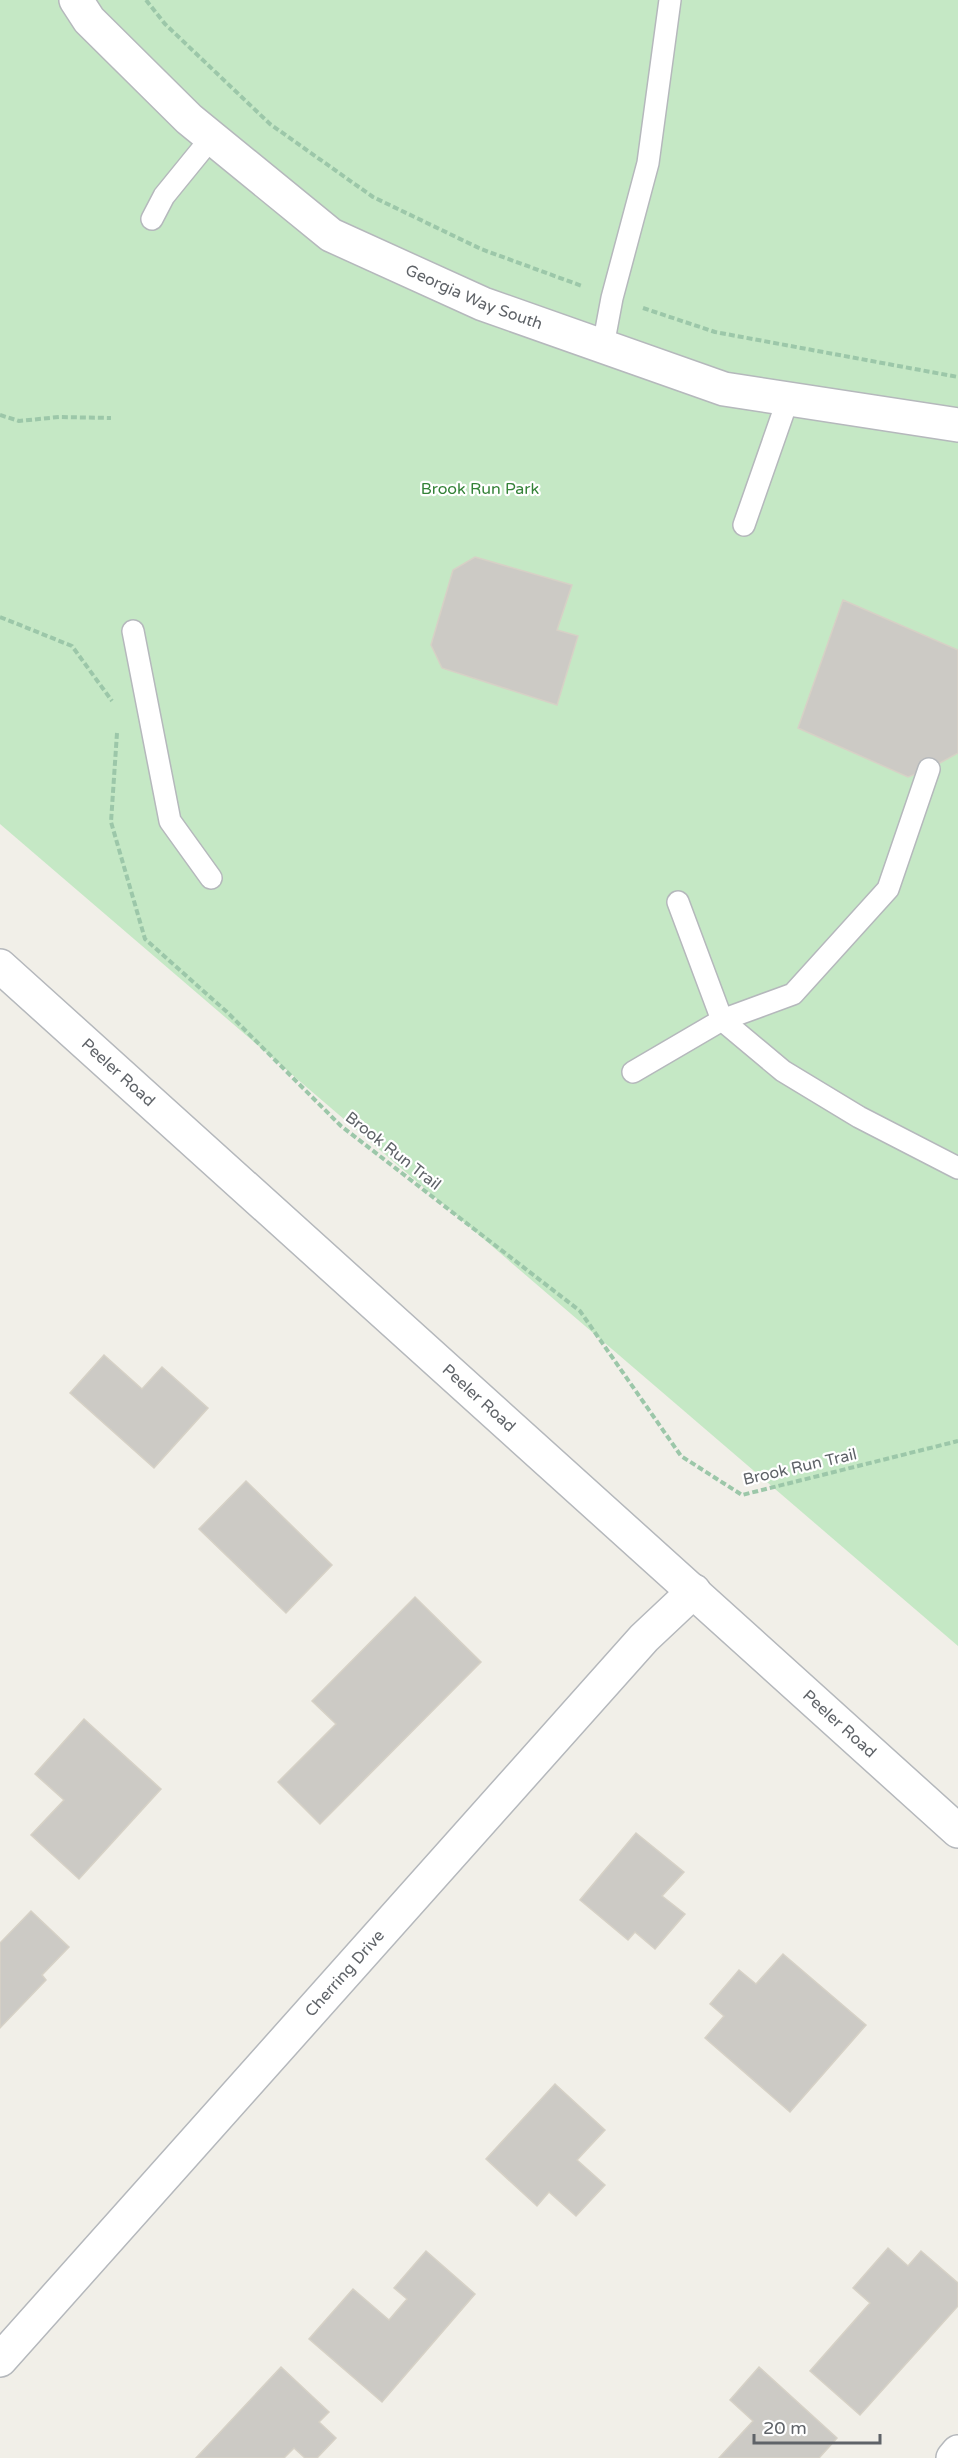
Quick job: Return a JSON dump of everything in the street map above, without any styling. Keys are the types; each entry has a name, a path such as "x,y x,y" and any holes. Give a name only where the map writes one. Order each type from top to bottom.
{"street":[{"name":"Georgia Way South","path":"76,0 89,20 189,119 331,235 483,303 724,390 958,425"},
{"name":"Peeler Road","path":"0,966 958,1831"},
{"name":"Cherring Drive","path":"0,2360 644,1638 694,1591"},
{"path":"953,2458 958,2452"}],"lane":[{"path":"603,346 612,298 648,163 670,0"},
{"path":"152,219 164,196 212,137"},
{"path":"744,525 788,399"},
{"path":"133,631 170,821 211,878"},
{"path":"633,1072 722,1020 793,994 888,889 929,769"},
{"path":"678,902 722,1020 783,1071 859,1117 958,1168"}],"path":[{"path":"146,0 165,24 270,124 373,196 481,249 612,298 715,332 958,377"},
{"path":"0,415 19,421 59,417 111,418"},
{"path":"0,617 72,646 112,702"},
{"name":"Brook Run Trail","path":"118,722 111,822 145,939 227,1012 340,1126 580,1311 681,1456 742,1495 958,1441"}],"green space":[{"name":"Brook Run Park","path":"0,0 958,0 958,1646 0,824"}],"building":[{"path":"475,557 572,585 557,630 578,636 557,705 442,668 431,645 453,570"},
{"path":"843,600 958,650 958,753 929,769 908,777 798,728"},
{"path":"104,1355 142,1389 162,1367 208,1408 154,1468 70,1393"},
{"path":"246,1481 332,1565 286,1613 199,1529"},
{"path":"415,1597 481,1662 320,1824 278,1782 336,1724 312,1701"},
{"path":"84,1719 161,1789 79,1879 31,1835 64,1800 35,1774"},
{"path":"636,1833 684,1872 662,1896 685,1914 655,1949 635,1932 628,1940 580,1900"},
{"path":"31,1911 69,1947 42,1975 46,1980 0,2028 0,1943"},
{"path":"783,1954 866,2025 790,2112 705,2038 724,2016 710,2004 739,1970 756,1984"},
{"path":"555,2084 605,2130 577,2160 605,2185 576,2216 549,2192 537,2206 486,2159"},
{"path":"888,2248 908,2266 921,2251 958,2283 958,2306 860,2415 810,2371 870,2303 853,2288"},
{"path":"426,2251 475,2294 382,2402 309,2339 353,2289 389,2320 407,2299 394,2288"},
{"path":"281,2367 329,2412 319,2422 336,2438 317,2458 305,2458 294,2448 284,2458 196,2458"},
{"path":"759,2367 837,2438 819,2458 719,2458 753,2421 730,2400"}]}
